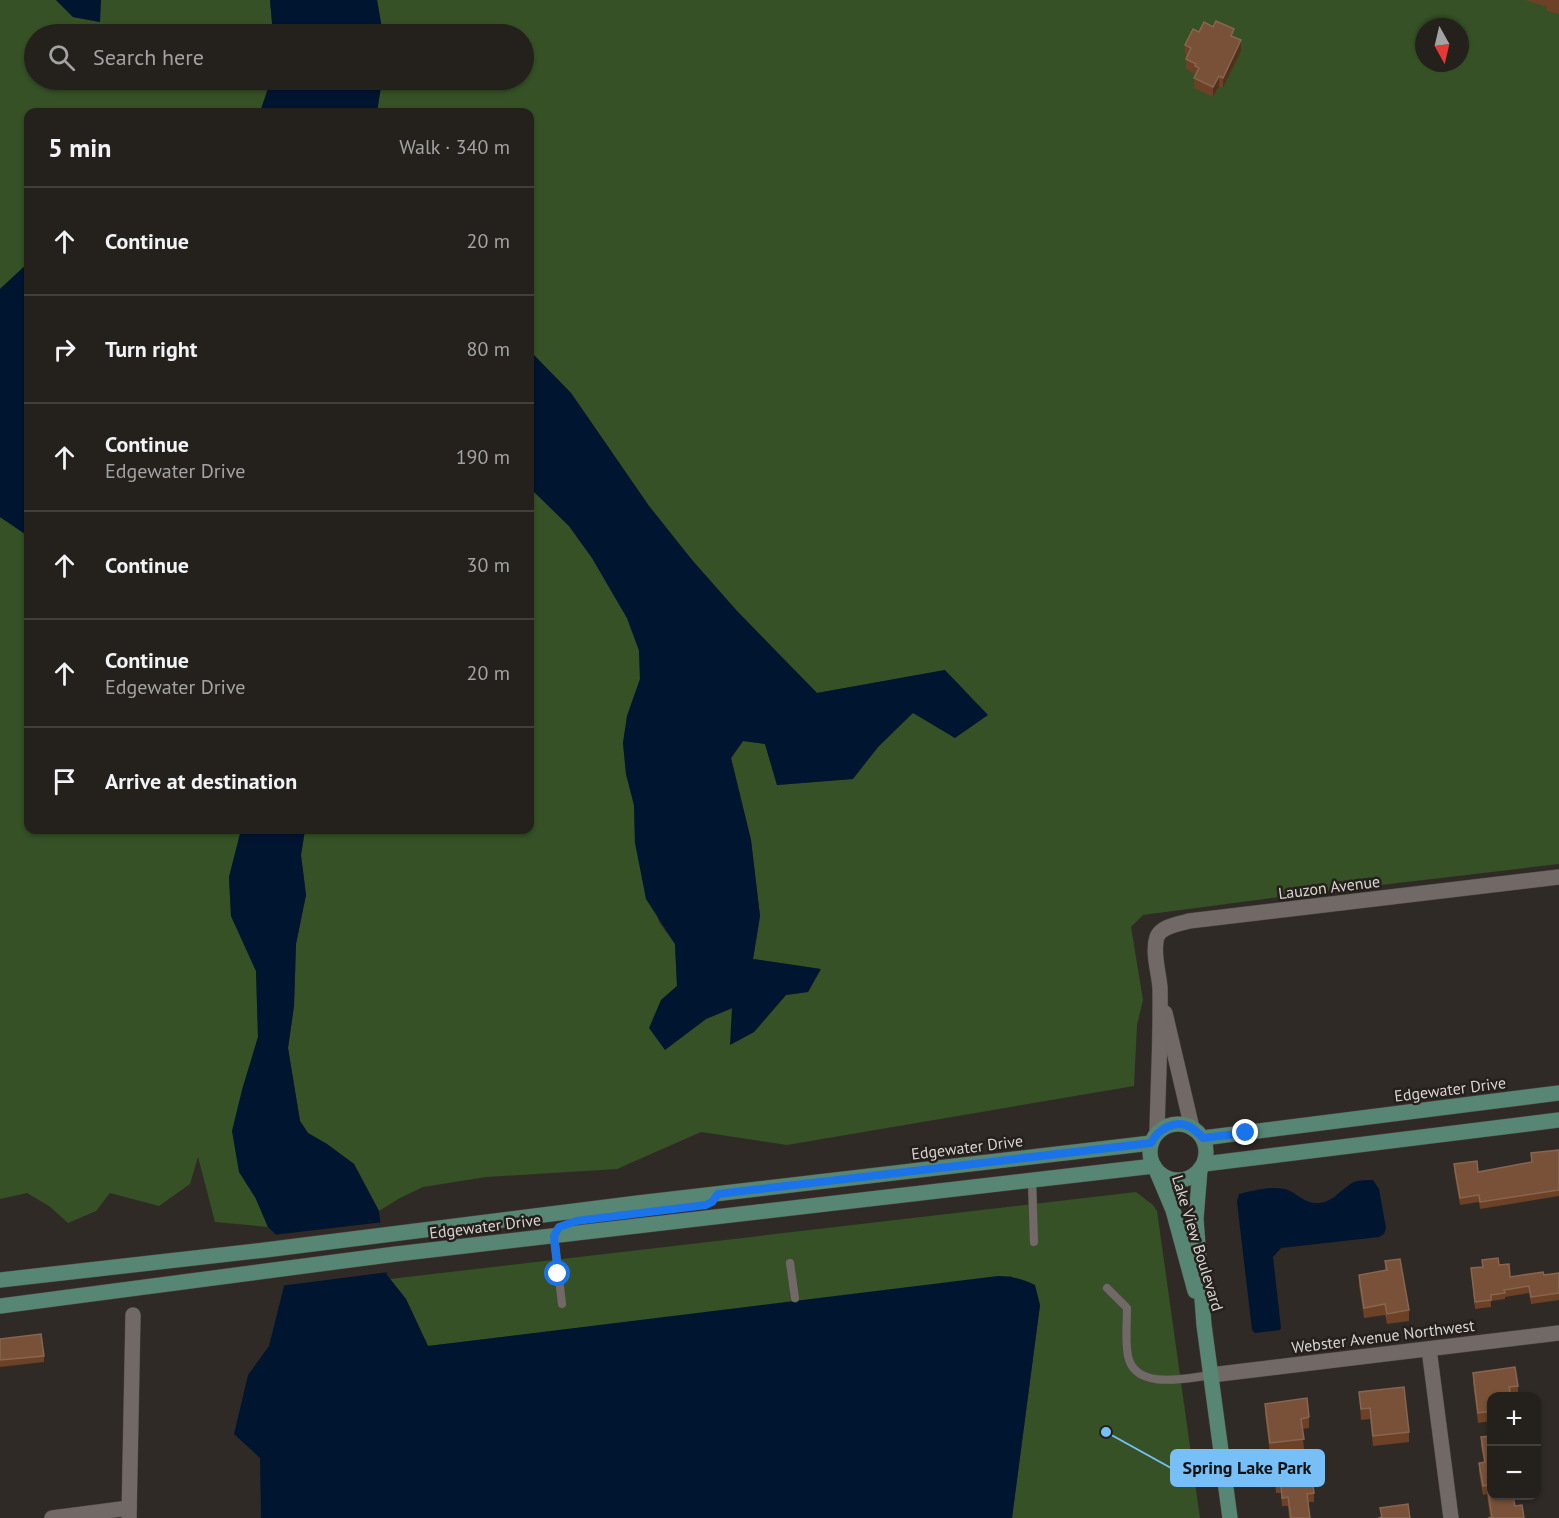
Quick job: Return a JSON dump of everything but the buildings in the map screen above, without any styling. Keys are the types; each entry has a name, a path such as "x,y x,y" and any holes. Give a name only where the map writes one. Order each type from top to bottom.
{"street":[{"name":"Lauzon Avenue","path":"1154,1138 1160,987 1156,946 1158,935 1169,926 1201,920 1559,877"},
{"name":"Lauzon Avenue","path":"1160,987 1197,1133"},
{"name":"Edgewater Drive","path":"1197,1133 1559,1093"},
{"path":"1202,1167 1559,1120"},
{"path":"1176,1125 1197,1133 1206,1155 1202,1167 1188,1179 1172,1180 1155,1169 1151,1159 1154,1138 1168,1126 1176,1125"},
{"name":"Edgewater Drive","path":"0,1280 265,1250 1154,1138"},
{"name":"Lake View Boulevard","path":"1202,1167 1196,1219 1204,1325 1230,1518"},
{"name":"Edgewater Drive","path":"0,1306 396,1254 1032,1180 1155,1169"},
{"name":"Lake View Boulevard","path":"1155,1169 1173,1210 1204,1325"},
{"path":"554,1236 559,1227 576,1221 706,1205 712,1202 718,1194"},
{"path":"52,1518 129,1513 134,1314"},
{"name":"Webster Avenue Northwest","path":"1211,1375 1559,1333"},
{"path":"1429,1349 1451,1518"}],"lane":[{"path":"1032,1180 1034,1242"},
{"path":"554,1236 562,1304"},
{"path":"790,1263 795,1298"},
{"path":"1107,1288 1127,1308 1128,1357 1135,1369 1150,1379 1167,1381 1211,1375"}],"green space":[{"path":"0,0 56,0 73,17 99,22 101,0 270,0 272,24 24,24 24,90 268,90 261,108 24,108 24,267 0,289"},
{"path":"377,0 1559,0 1559,864 1143,915 1131,927 1143,1000 1137,1025 1134,1086 787,1145 701,1132 617,1169 486,1177 423,1187 379,1211 354,1164 308,1133 300,1121 288,1048 294,1006 296,944 306,895 301,855 304,834 534,834 534,492 569,526 592,558 627,618 639,651 640,679 627,716 623,743 626,774 634,805 635,843 659,922 675,944 677,986 661,1000 665,1049 706,1019 733,1008 731,1044 754,1032 786,995 808,992 820,969 753,959 760,916 751,840 731,758 743,741 765,744 777,785 852,779 878,747 913,712 955,738 945,670 817,693 737,611 692,560 649,506 571,393 534,355 534,108 378,108 380,90 534,90 534,24 381,24"},
{"path":"0,517 24,533 24,834 240,834 229,877 231,916 256,971 258,1037 242,1090 256,1199 268,1227 215,1222 198,1157 190,1184 159,1206 110,1193 96,1211 68,1223 49,1206 27,1193 0,1199"},
{"path":"1136,1192 1157,1211 1200,1518 1012,1518 1040,1305 1011,1276 428,1346 406,1299 390,1279"}],"water":[{"path":"56,0 101,0 100,22 73,17"},
{"path":"270,0 377,0 381,24 272,24"},
{"path":"268,90 380,90 378,108 261,108"},
{"path":"24,267 24,533 0,517 0,289"},
{"path":"534,355 571,393 649,506 692,560 737,611 817,693 945,670 988,715 955,738 913,713 878,747 853,779 777,785 765,744 743,741 731,758 751,840 760,916 753,959 821,969 808,992 786,995 754,1032 730,1045 732,1008 706,1019 665,1050 649,1028 661,1000 677,986 675,944 646,899 635,843 634,805 626,774 623,743 627,716 640,679 639,650 627,618 592,558 569,526 534,492"},
{"path":"240,834 304,834 301,855 306,895 296,944 294,1006 288,1048 300,1121 308,1133 354,1164 379,1211 387,1275 406,1299 428,1346 998,1276 1021,1280 1035,1285 1040,1305 1012,1518 261,1518 260,1458 234,1434 248,1375 269,1346 286,1278 286,1244 268,1227 256,1199 239,1172 232,1131 258,1037 256,971 231,916 229,877"},
{"path":"1373,1180 1379,1189 1386,1228 1384,1234 1379,1237 1281,1248 1273,1257 1281,1328 1255,1333 1252,1330 1237,1202 1239,1194 1278,1188 1290,1191 1307,1201 1319,1203 1333,1198 1354,1182"}],"pier":[{"path":"384,1222 389,1272 280,1286 283,1278 283,1246 273,1235"}],"place":[{"name":"Spring Lake Park","path":"1106,1432"}],"route":[{"path":"558,1274 554,1236 559,1227 576,1221 706,1205 712,1202 718,1194 1127,1147 1151,1143 1157,1133 1168,1126 1184,1125 1192,1128 1203,1138 1246,1133"}]}
